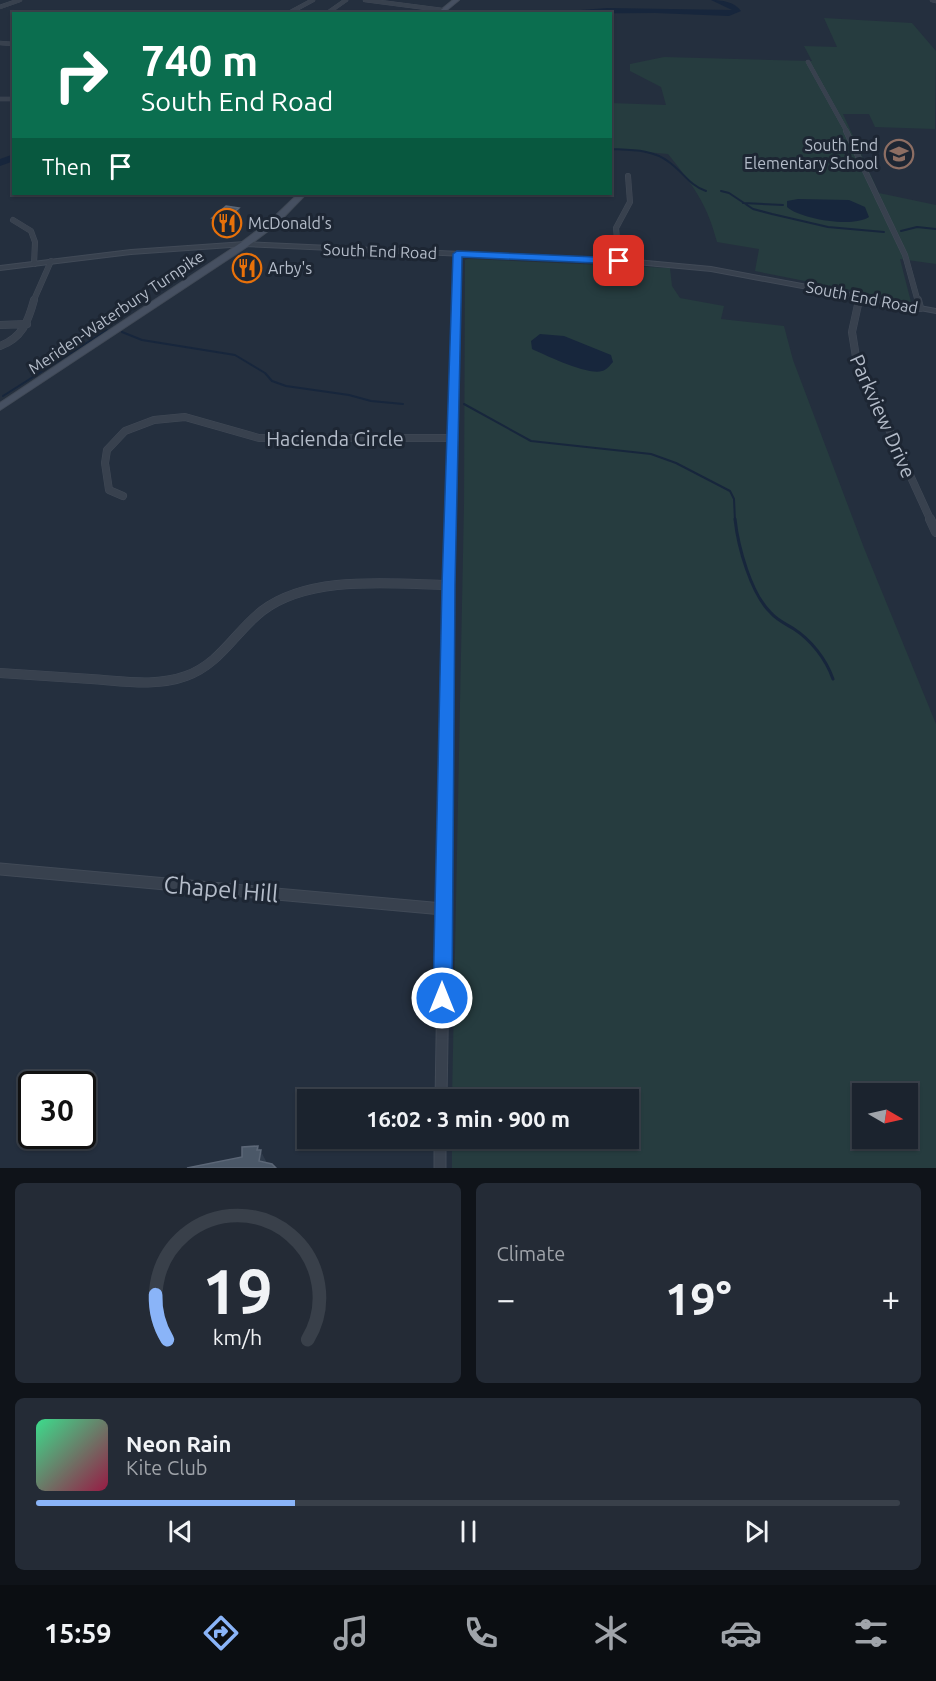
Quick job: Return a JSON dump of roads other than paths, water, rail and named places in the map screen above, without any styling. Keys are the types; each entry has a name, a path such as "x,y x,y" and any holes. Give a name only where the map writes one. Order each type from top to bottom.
{"main road":[{"path":"440,12 456,0"},
{"name":"Meriden-Waterbury Turnpike","path":"0,408 245,244 273,223 301,195"}],"street":[{"path":"0,7 20,0"},
{"path":"291,12 313,0"},
{"path":"329,12 346,0"},
{"path":"365,0 440,12"},
{"path":"808,62 832,109 836,110 905,255 920,308"},
{"path":"0,99 12,97"},
{"path":"619,261 616,228 630,202 628,176"},
{"path":"13,220 26,224 35,235 34,264"},
{"name":"South End Road","path":"0,268 131,252 245,244 619,261 711,269 936,311"},
{"path":"441,1089 457,254"},
{"path":"0,346 20,336 27,324 38,289 51,261"},
{"name":"Parkview Drive","path":"860,296 851,331 851,343 860,368 936,530"},
{"path":"0,325 27,324"},
{"name":"Hacienda Circle","path":"123,496 110,490 105,463 107,450 125,431 154,420 185,417 260,438 452,438"},
{"path":"0,673 145,683 166,682 214,662 255,617 292,595 314,588 340,585 449,585"},
{"name":"Chapel Hill","path":"0,869 443,909"},
{"path":"440,1149 440,1168"}],"water":[{"path":"798,199 849,200 865,207 869,217 851,222 814,218 787,207 787,201"},
{"path":"540,334 564,336 611,355 613,362 605,370 596,372 567,364 532,349 531,341"}],"waterway":[{"path":"566,12 631,10 729,14 737,11 715,0"},
{"path":"612,149 641,151 663,158 695,185 706,191"},
{"path":"0,163 12,158"},
{"path":"721,191 729,193 744,203"},
{"path":"744,203 783,205"},
{"path":"744,203 753,209 828,227 884,232"},
{"path":"901,231 917,227 936,229"},
{"path":"3,396 107,330"},
{"path":"122,332 142,340 235,355 265,373 272,381 286,386 349,395 371,401 403,404"},
{"path":"464,404 531,441 651,454 676,463 730,491 734,499 735,521"},
{"path":"735,519 742,556 757,594 773,615 812,644 822,657 833,679"}],"place":[{"name":"South End Elementary School","path":"899,154"},
{"name":"McDonald's","path":"227,223"},
{"name":"Arby's","path":"247,268"}]}
